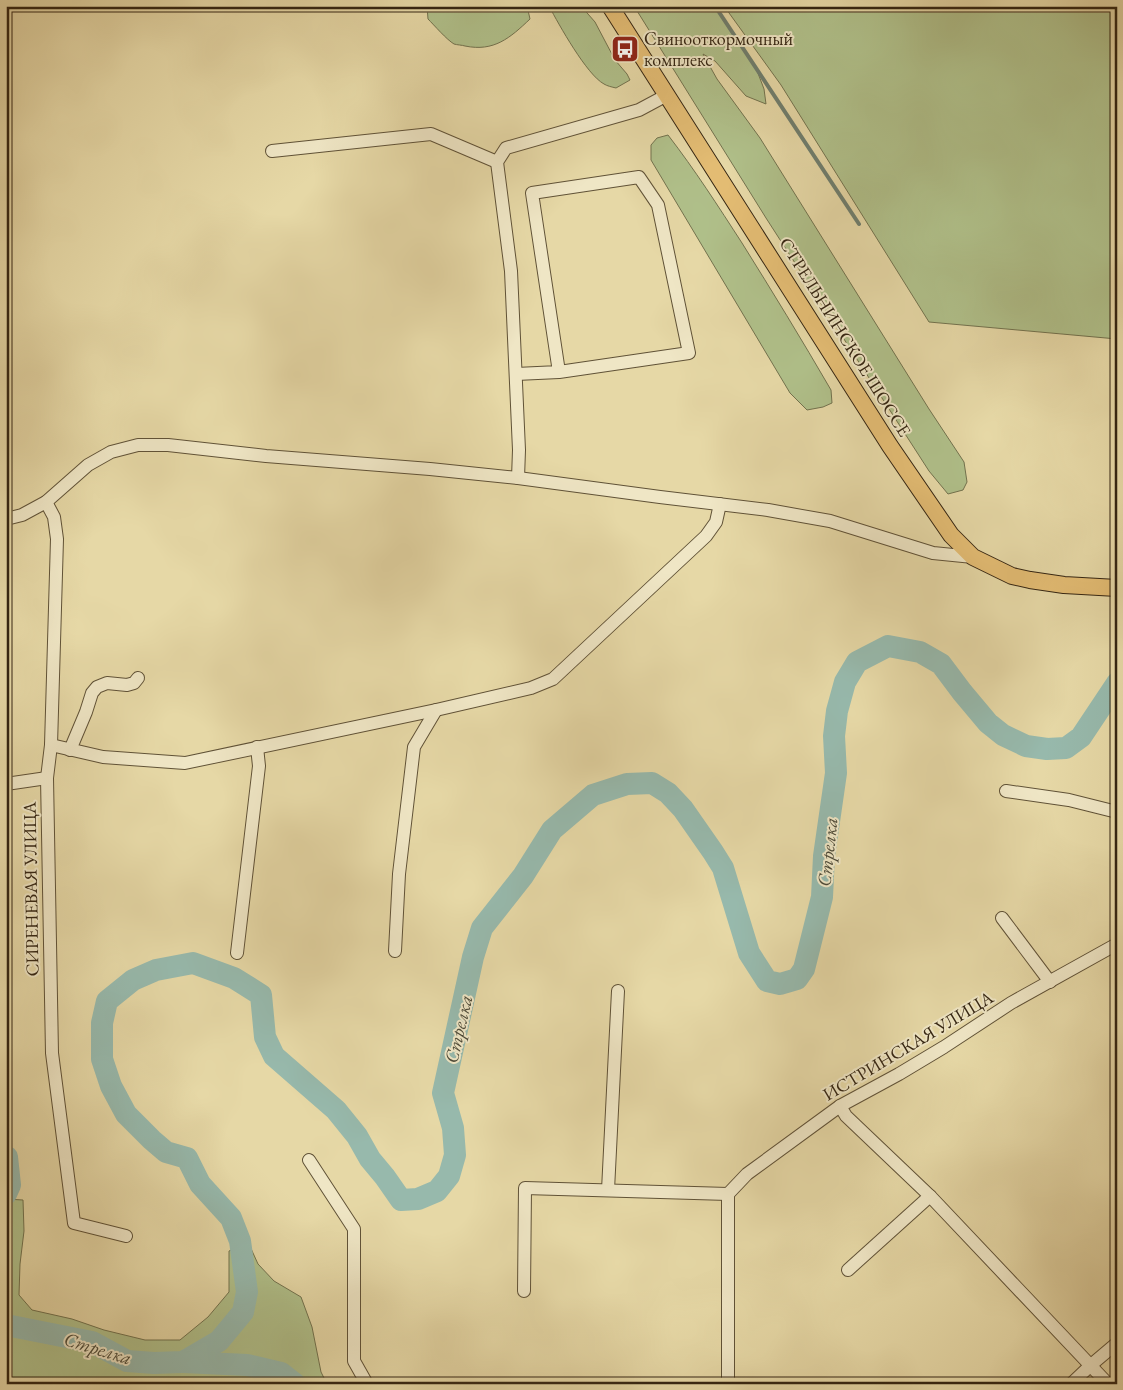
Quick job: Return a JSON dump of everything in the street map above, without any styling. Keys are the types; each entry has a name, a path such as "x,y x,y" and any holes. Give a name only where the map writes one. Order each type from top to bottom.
{"main road":[{"name":"СТРЕЛЬНИНСКОЕ ШОССЕ","path":"610,6 894,451 951,535 973,557 1012,576 1064,585 1117,588"}],"street":[{"path":"518,478 519,450 511,271 497,162 506,148 639,110 667,95"},
{"path":"272,151 431,134 497,162"},
{"path":"516,374 560,372 688,353 658,205 639,177 532,193 560,372"},
{"path":"6,518 22,515 46,502 88,465 111,452 138,444 168,445 266,456 518,478 768,510 830,521 933,553 973,557"},
{"name":"СИРЕНЕВАЯ УЛИЦА","path":"46,502 54,517 57,539 52,745 46,778 52,1053 74,1223 126,1236"},
{"path":"52,745 103,758 185,762 436,710 531,688 553,679 706,536 716,522 720,504"},
{"path":"70,750 92,693 97,687 107,682 127,685 134,683 138,678"},
{"path":"395,951 399,874 414,747 436,710"},
{"path":"237,953 259,766 257,747"},
{"path":"6,784 46,778"},
{"path":"1006,791 1069,800 1117,812"},
{"path":"1002,918 1050,982"},
{"name":"ИСТРИНСКАЯ УЛИЦА","path":"728,1194 747,1174 840,1106 944,1047 1011,1003 1117,944"},
{"path":"608,1190 618,991"},
{"path":"840,1106 846,1116 930,1196 1108,1384"},
{"path":"309,1160 354,1229 354,1361 367,1384"},
{"path":"524,1291 525,1188 728,1194 728,1384"},
{"path":"848,1270 930,1196"},
{"path":"1071,1384 1091,1364 1117,1343"}],"green space":[{"path":"427,6 527,6 530,19 501,42 485,47 475,47 454,44 448,39 428,19"},
{"path":"549,6 581,6 595,22 615,60 630,80 616,88 605,85 597,79 574,49"},
{"path":"634,6 716,6 756,68 764,89 766,104 746,96 715,61 703,54 717,79 760,138 964,462 967,482 963,490 948,494 929,471 766,218"},
{"path":"724,6 1117,6 1117,339 929,322 781,85"},
{"path":"668,135 688,161 776,297 831,390 832,403 807,410 790,393 651,160 651,145 657,138"},
{"path":"6,1199 23,1200 24,1231 19,1295 32,1310 72,1319 104,1330 145,1340 180,1340 208,1317 229,1292 229,1251 248,1242 258,1264 274,1281 301,1297 312,1327 321,1372 327,1384 6,1384"}],"waterway":[{"path":"715,6 859,224"},
{"name":"Стрелка","path":"6,1325 92,1342 127,1361 154,1363 183,1362 219,1341 243,1312 247,1292 240,1241 231,1218 200,1184 187,1158 166,1152 126,1114 111,1086 102,1059 102,1023 107,1001 133,980 156,970 193,963 234,978 261,995 265,1037 274,1056 336,1110 357,1136 370,1159 401,1200 418,1199 437,1191 449,1176 455,1155 453,1128 443,1093 473,957 482,928 523,876 552,830 593,795 627,784 652,783 668,793 683,809 723,868 749,953 767,981 780,984 797,979 804,969 822,897 824,856 836,773 834,736 837,711 845,682 857,662 888,646 920,652 941,664 988,723 1003,735 1026,746 1047,749 1066,748 1081,737 1117,683"},
{"name":"Стрелка","path":"6,1157 10,1185 6,1194"},
{"path":"183,1362 247,1365 281,1373 295,1384"}],"place":[{"name":"Свинооткормочный комплекс","path":"625,49"}]}
